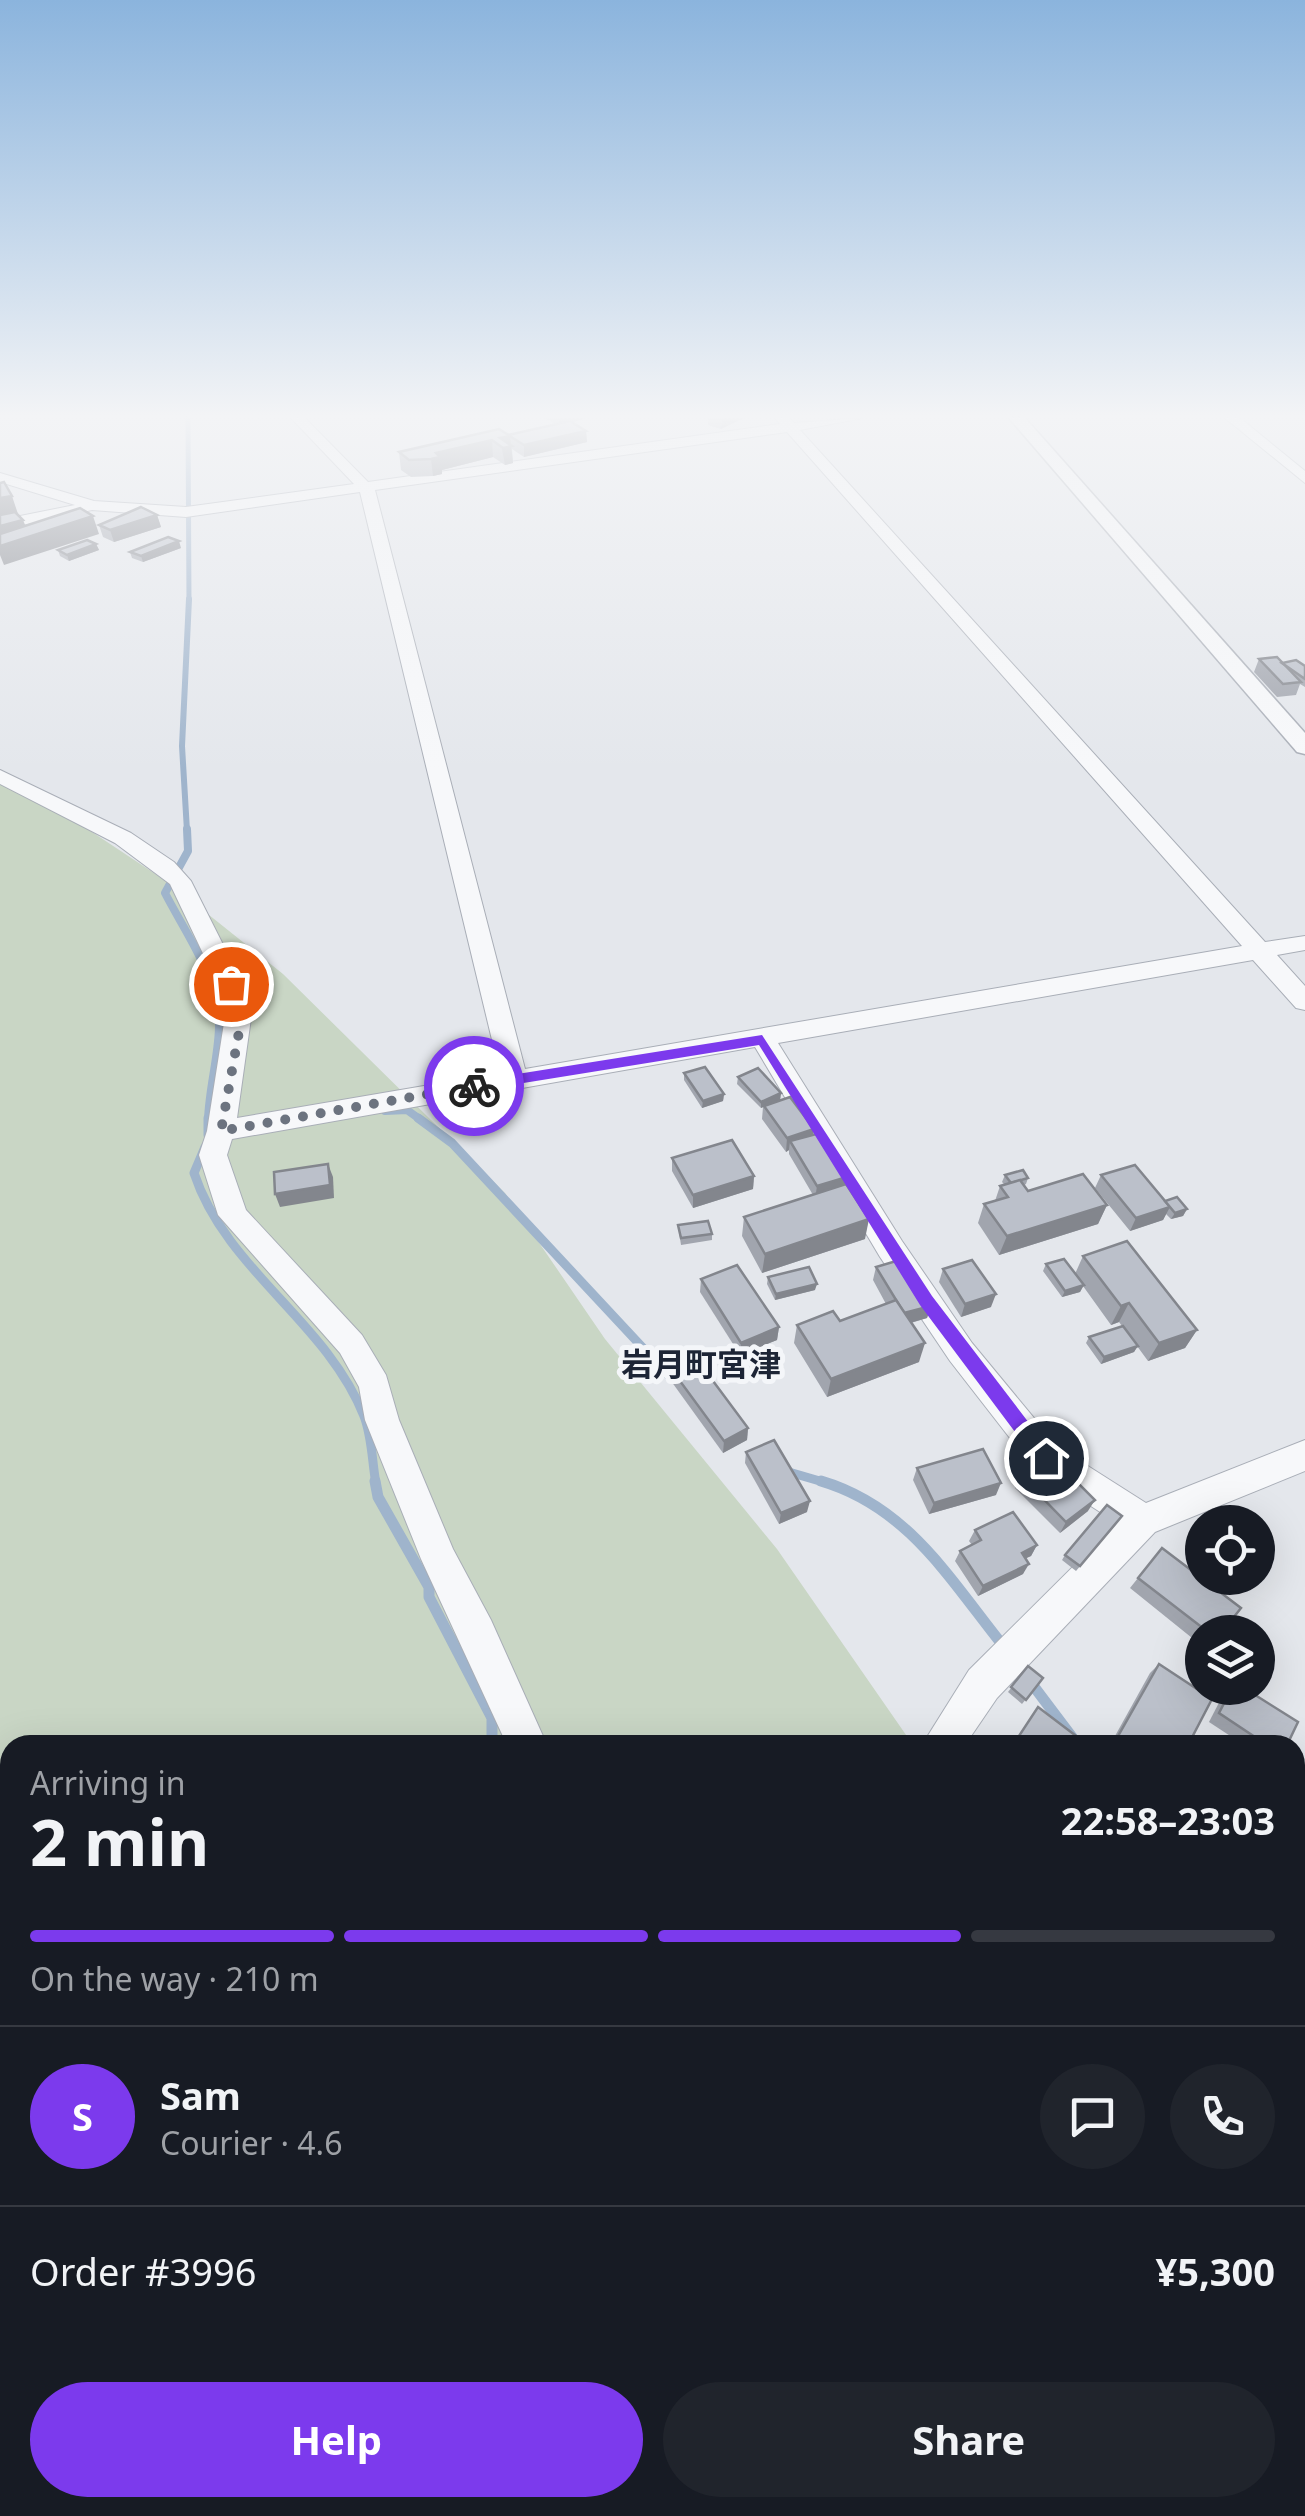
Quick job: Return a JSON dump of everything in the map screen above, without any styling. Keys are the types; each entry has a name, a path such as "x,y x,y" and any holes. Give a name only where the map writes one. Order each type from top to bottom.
{"street":[{"path":"378,535 514,1080"},
{"path":"888,535 1305,1002"},
{"path":"1120,535 1305,748"},
{"path":"0,776 137,848 171,868 180,881 240,1004 221,1131 213,1156 229,1206 351,1344 375,1385 382,1420 439,1560 478,1633 523,1735"},
{"path":"221,1131 1305,943"},
{"path":"762,1040 891,1249 973,1367 1046,1458 1143,1521"},
{"path":"949,1735 983,1684 1143,1521 1305,1455"}],"green space":[{"path":"0,771 169,883 283,974 505,1193 605,1339 777,1549 906,1735 0,1735"}],"building":[{"path":"0,535 33,535 0,546"},
{"path":"168,537 179,541 141,556 130,552"},
{"path":"87,540 96,544 67,555 58,550"},
{"path":"1277,657 1301,682 1283,684 1259,659"},
{"path":"1296,660 1305,666 1305,679 1282,663"},
{"path":"705,1067 724,1094 703,1101 684,1073"},
{"path":"758,1068 781,1093 761,1102 738,1077"},
{"path":"790,1097 814,1129 787,1138 764,1106"},
{"path":"820,1133 847,1177 817,1186 790,1141"},
{"path":"732,1140 754,1176 693,1195 672,1158"},
{"path":"328,1164 330,1185 275,1194 274,1172"},
{"path":"1135,1165 1170,1207 1136,1218 1101,1175"},
{"path":"1023,1170 1028,1178 1011,1183 1005,1175"},
{"path":"1083,1174 1107,1205 1007,1236 984,1204 1008,1197 1000,1186 1020,1180 1028,1191"},
{"path":"846,1184 869,1219 765,1254 744,1217"},
{"path":"1177,1197 1187,1209 1175,1213 1165,1201"},
{"path":"708,1221 712,1234 681,1238 678,1225"},
{"path":"1127,1241 1197,1330 1159,1343 1129,1303 1121,1306 1083,1256"},
{"path":"903,1259 931,1306 904,1313 876,1267"},
{"path":"1064,1259 1084,1285 1065,1291 1046,1264"},
{"path":"972,1260 996,1294 965,1304 943,1269"},
{"path":"737,1265 779,1327 741,1343 701,1279"},
{"path":"809,1267 817,1284 776,1294 768,1277"},
{"path":"896,1300 925,1343 831,1379 797,1325 833,1311 840,1321"},
{"path":"1123,1326 1138,1346 1104,1357 1089,1337"},
{"path":"690,1350 748,1428 724,1441 666,1362"},
{"path":"774,1440 810,1501 781,1513 746,1452"},
{"path":"983,1449 1001,1483 934,1503 917,1468"},
{"path":"1050,1455 1095,1500 1066,1522 1021,1476"},
{"path":"1107,1505 1122,1516 1080,1566 1065,1555"},
{"path":"1013,1512 1037,1545 1022,1553 1029,1564 983,1586 960,1551 981,1540 975,1530"},
{"path":"1162,1548 1185,1565 1185,1595 1224,1595 1241,1608 1235,1615 1186,1615 1138,1578"},
{"path":"1159,1664 1185,1681 1185,1705 1209,1705 1193,1735 1119,1735"},
{"path":"1028,1666 1043,1678 1026,1700 1011,1687"},
{"path":"1223,1705 1271,1705 1298,1722 1292,1735 1252,1735 1219,1713"},
{"path":"1038,1707 1075,1735 1020,1735"}],"waterway":[{"path":"189,535 189,599"},
{"path":"187,831 182,746 189,599"},
{"path":"187,829 188,851 165,893 201,958 218,1010 208,1120"},
{"path":"385,1111 407,1110 421,1120"},
{"path":"418,1118 452,1143 671,1378"},
{"path":"208,1120 208,1135"},
{"path":"205,1147 194,1173 209,1207 229,1239 326,1352 347,1383 367,1424 376,1484"},
{"path":"782,1470 825,1483"},
{"path":"375,1481 378,1497 429,1587 429,1597 492,1718 492,1735"},
{"path":"821,1481 825,1483"},
{"path":"825,1483 830,1484"},
{"path":"825,1483 879,1508 903,1527 946,1572 1005,1648"},
{"path":"1029,1680 1070,1735"}],"way so far":[{"path":"231,984 240,1004 241,1021 221,1131 474,1086"}],"district":[{"name":"岩月町宮津","path":"701,1363"}],"route":[{"path":"474,1086 762,1040 891,1249 961,1352 1046,1458"}]}
